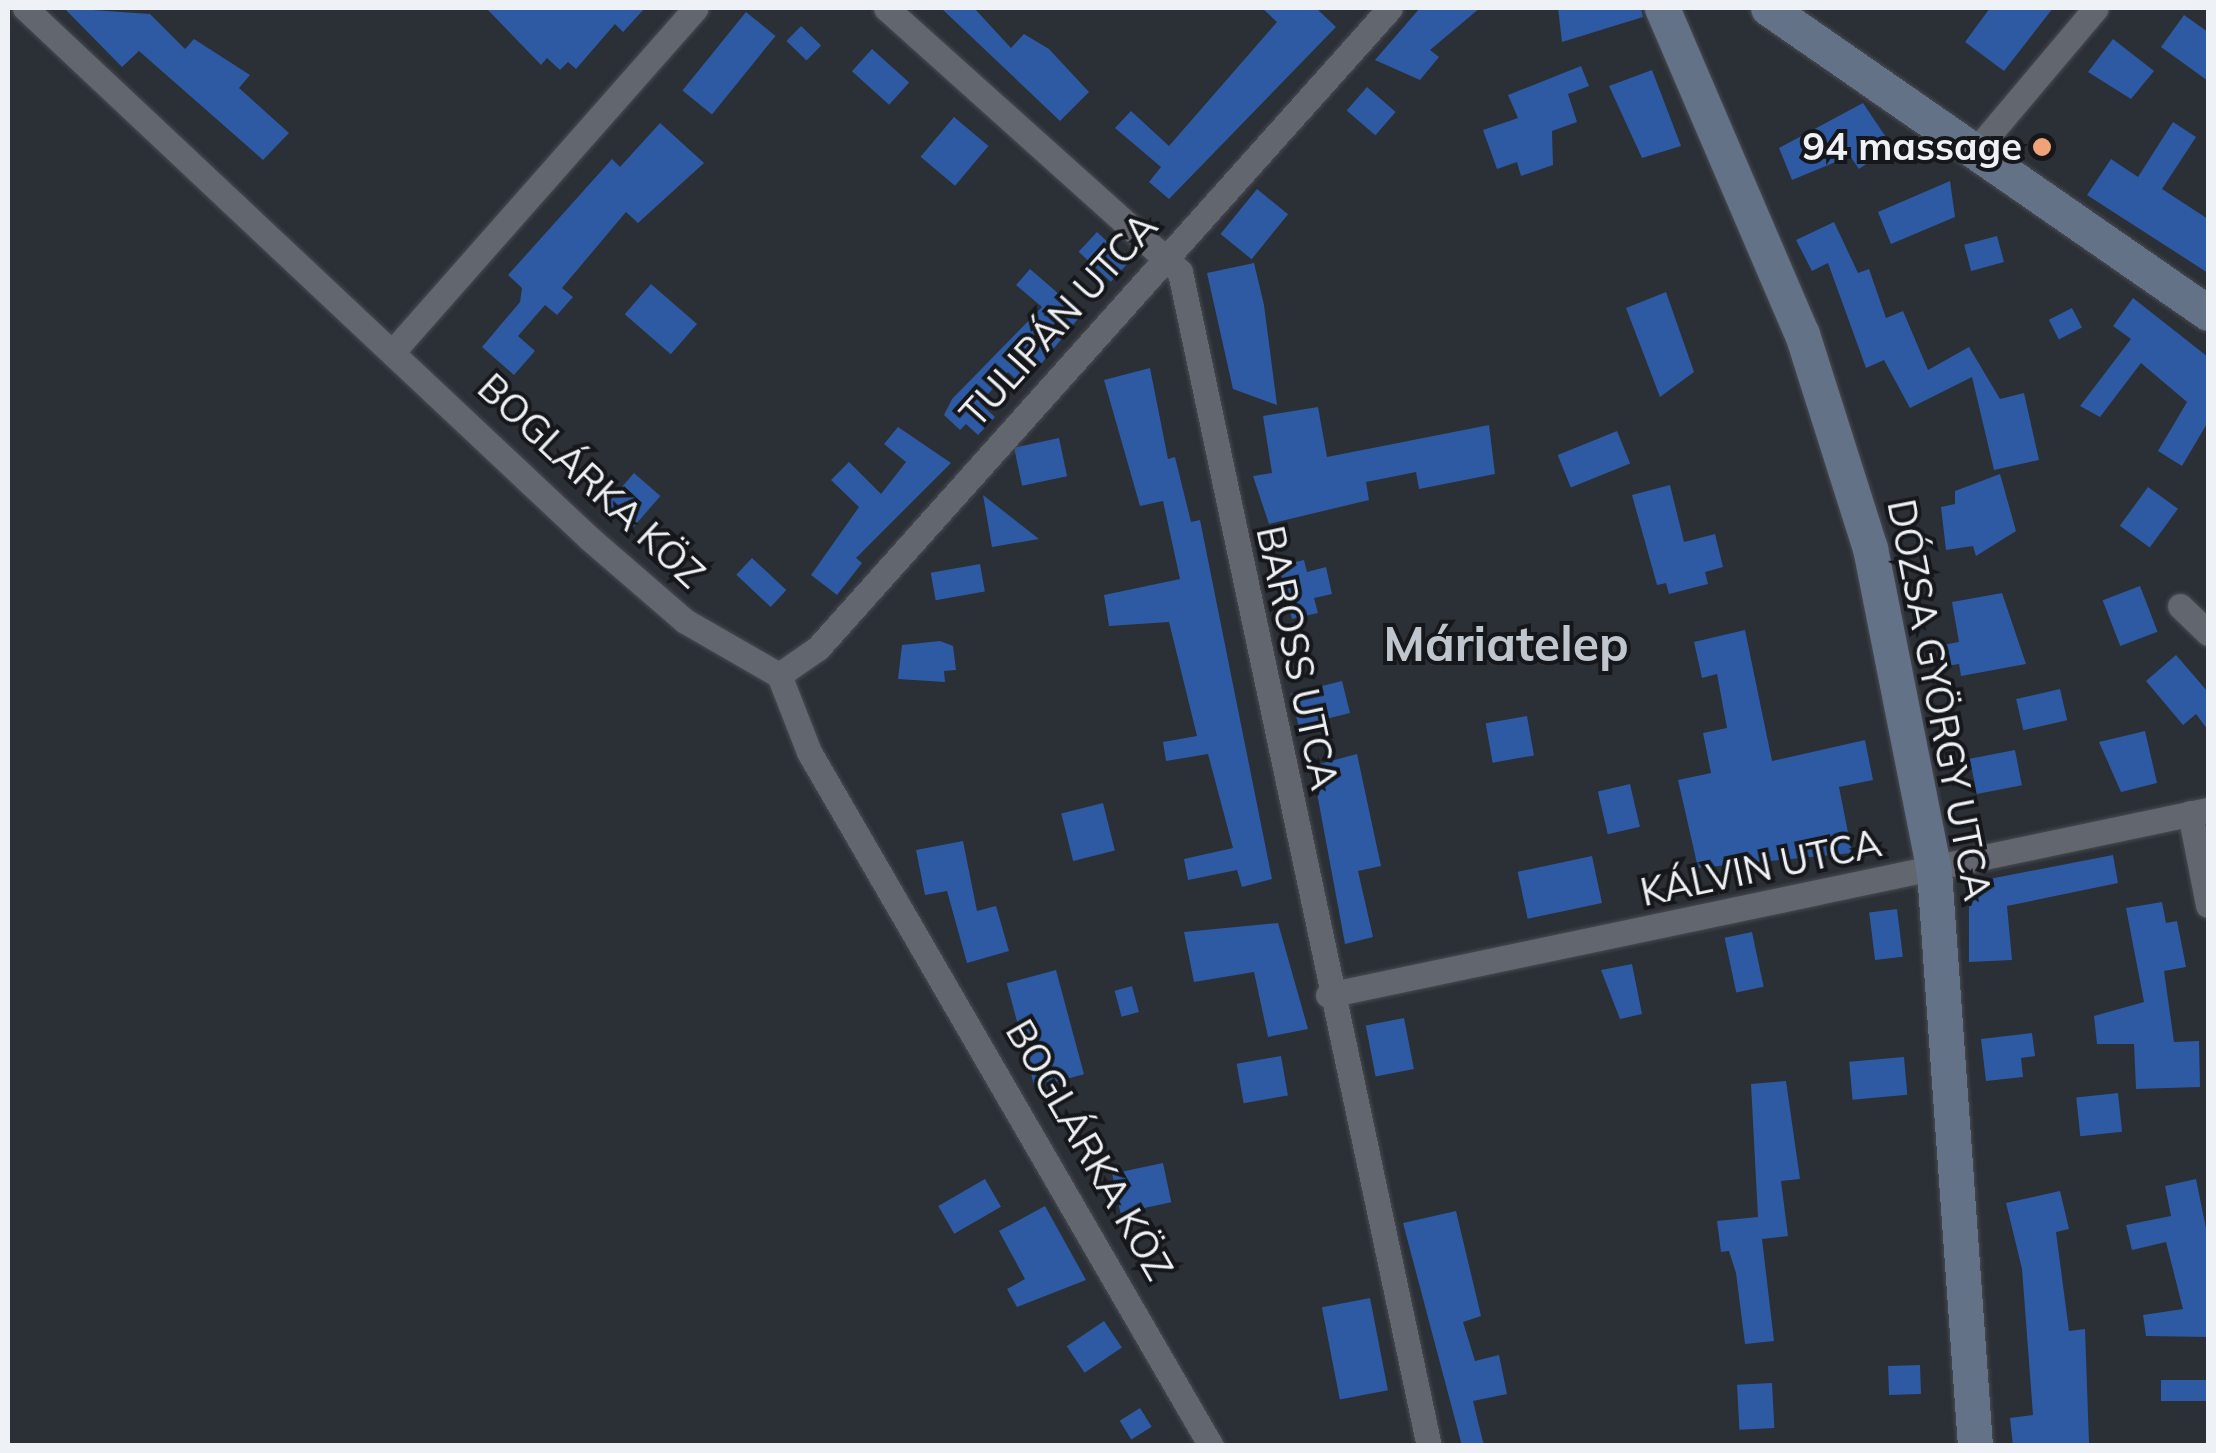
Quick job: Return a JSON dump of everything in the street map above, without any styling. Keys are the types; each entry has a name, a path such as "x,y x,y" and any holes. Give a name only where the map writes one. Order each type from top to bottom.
{"main road":[{"name":"DÓZSA GYÖRGY UTCA","path":"1662,8 1843,442 1934,871 1975,1446"},
{"path":"1768,8 1972,155 2208,313"}],"street":[{"name":"BOGLÁRKA KÖZ","path":"25,8 396,348 671,609 779,675 809,752 1211,1446"},
{"path":"396,348 696,8"},
{"name":"BAROSS UTCA","path":"886,8 1161,261 1180,272 1328,996 1429,1446"},
{"name":"TULIPÁN UTCA","path":"779,675 818,648 1390,8"},
{"path":"1972,155 2096,8"},
{"path":"2180,606 2208,633"},
{"path":"2199,812 2208,905"},
{"name":"KÁLVIN UTCA","path":"1328,996 2199,812"}],"building":[{"path":"64,8 150,14 185,49 194,39 250,75 239,88 289,133 263,160 139,51 122,67"},
{"path":"486,8 645,8 623,32 615,24 576,69 568,62 560,70 547,58 541,65"},
{"path":"941,8 974,8 1011,48 1024,34 1049,49 1089,92 1060,121"},
{"path":"1262,8 1316,8 1336,27 1169,199 1149,182 1161,167 1115,128 1131,111 1169,146 1277,22"},
{"path":"1420,8 1480,8 1430,50 1439,57 1420,80 1375,60"},
{"path":"1558,8 1641,8 1643,17 1562,42"},
{"path":"1990,8 2053,8 2004,71 1965,42"},
{"path":"746,12 776,36 712,114 682,90"},
{"path":"2184,15 2208,32 2208,81 2161,47"},
{"path":"801,26 821,45 807,61 786,41"},
{"path":"2113,39 2154,71 2131,99 2088,72"},
{"path":"872,49 909,82 889,105 852,71"},
{"path":"1581,66 1589,86 1568,94 1577,122 1552,131 1553,165 1521,176 1517,162 1497,169 1483,130 1518,118 1508,95"},
{"path":"1652,70 1681,146 1642,158 1609,86"},
{"path":"1367,87 1396,112 1375,135 1347,110"},
{"path":"1863,103 1892,146 1859,169 1850,156 1792,180 1779,148"},
{"path":"954,117 988,146 955,186 921,157"},
{"path":"2173,122 2196,137 2162,189 2208,219 2208,273 2087,195 2111,159 2138,177"},
{"path":"660,123 704,163 638,223 626,212 562,288 573,297 557,315 545,305 518,336 535,351 514,375 482,347 520,302 522,288 508,275 612,159 620,167"},
{"path":"1950,181 1955,217 1891,244 1878,212"},
{"path":"1257,189 1288,214 1252,259 1220,234"},
{"path":"1834,222 1858,273 1869,269 1886,318 1903,311 1928,370 1969,347 2000,399 2024,393 2039,460 1994,470 1972,377 1910,408 1884,360 1866,368 1828,263 1812,271 1796,240"},
{"path":"1097,232 1129,262 1111,282 1079,252"},
{"path":"1997,236 2004,262 1971,271 1964,245"},
{"path":"1254,263 1264,305 1277,405 1233,389 1207,273"},
{"path":"1030,269 1082,314 1023,386 1008,372 980,403 995,417 978,435 966,424 960,430 944,415 952,399 1042,307 1016,285"},
{"path":"651,284 697,324 671,354 625,314"},
{"path":"1666,292 1694,372 1660,397 1626,308"},
{"path":"2133,298 2208,357 2208,422 2182,466 2158,451 2187,402 2141,363 2100,417 2080,406 2131,339 2113,326"},
{"path":"2072,308 2082,328 2059,339 2049,320"},
{"path":"1150,368 1168,459 1175,457 1191,522 1200,520 1272,879 1242,887 1237,870 1188,880 1184,859 1233,848 1208,754 1166,761 1163,742 1197,736 1169,622 1109,626 1104,595 1180,579 1163,501 1140,506 1104,380"},
{"path":"1318,407 1327,457 1489,425 1495,474 1419,489 1416,472 1366,482 1369,500 1269,524 1253,476 1272,473 1263,416"},
{"path":"898,427 951,463 856,558 862,563 837,595 811,575 859,507 831,480 849,462 881,494 906,462 884,444"},
{"path":"1617,431 1630,463 1571,487 1558,455"},
{"path":"1059,438 1067,476 1022,486 1014,448"},
{"path":"634,473 660,496 632,528 606,505"},
{"path":"2000,474 2016,531 1976,556 1973,546 1946,550 1941,507 1955,504 1955,491"},
{"path":"1670,485 1684,542 1715,534 1723,567 1705,572 1708,584 1669,594 1666,583 1657,585 1632,495"},
{"path":"2148,487 2178,509 2150,548 2120,526"},
{"path":"983,495 1039,539 992,547"},
{"path":"752,558 786,590 771,607 736,575"},
{"path":"1304,560 1307,572 1326,567 1332,594 1314,598 1318,613 1292,619 1279,566"},
{"path":"980,564 985,592 936,600 931,573"},
{"path":"2140,586 2158,632 2120,646 2103,600"},
{"path":"2002,593 2026,664 1961,676 1959,664 1947,666 1943,645 1959,642 1952,602"},
{"path":"1745,630 1772,761 1865,740 1873,780 1839,787 1852,853 1698,868 1678,780 1711,773 1703,733 1727,728 1717,674 1702,678 1694,642"},
{"path":"940,641 953,646 956,670 944,671 945,682 898,679 902,645"},
{"path":"2176,655 2208,692 2208,730 2196,714 2183,725 2146,681"},
{"path":"1342,681 1350,713 1299,726 1291,694"},
{"path":"2060,689 2067,720 2023,730 2016,699"},
{"path":"1527,716 1534,755 1493,763 1486,723"},
{"path":"2145,731 2157,783 2121,792 2099,742"},
{"path":"2015,750 2022,785 1977,794 1970,759"},
{"path":"1357,754 1381,866 1358,871 1373,937 1345,944 1312,766"},
{"path":"1630,784 1640,827 1608,834 1598,791"},
{"path":"1103,803 1115,851 1073,861 1061,813"},
{"path":"963,841 977,911 996,906 1009,951 967,963 947,891 925,895 916,850"},
{"path":"2113,855 2118,883 2007,906 2012,960 1969,962 1969,883"},
{"path":"1592,856 1602,903 1528,919 1518,872"},
{"path":"2162,902 2166,923 2177,921 2186,967 2164,971 2174,1042 2199,1041 2200,1087 2136,1089 2134,1044 2097,1044 2094,1016 2144,1002 2126,908"},
{"path":"1897,909 1903,957 1875,960 1869,912"},
{"path":"1278,923 1308,1029 1268,1037 1254,972 1194,982 1184,932"},
{"path":"1752,932 1764,987 1736,993 1725,938"},
{"path":"1632,964 1642,1014 1620,1019 1601,970"},
{"path":"1056,970 1084,1074 1035,1088 1007,983"},
{"path":"1132,986 1139,1012 1122,1017 1115,991"},
{"path":"1404,1018 1414,1069 1376,1076 1366,1025"},
{"path":"2032,1033 2035,1056 2021,1058 2023,1077 1986,1081 1981,1039"},
{"path":"1281,1056 1288,1095 1244,1103 1237,1064"},
{"path":"1904,1057 1907,1095 1853,1100 1849,1062"},
{"path":"1786,1081 1800,1179 1781,1181 1788,1236 1762,1239 1774,1341 1745,1344 1736,1273 1729,1251 1721,1252 1717,1221 1758,1217 1751,1084"},
{"path":"2118,1093 2122,1132 2080,1136 2076,1097"},
{"path":"1163,1163 1171,1202 1120,1213 1112,1174"},
{"path":"985,1179 1001,1207 954,1234 938,1206"},
{"path":"2196,1179 2208,1238 2208,1337 2146,1336 2143,1315 2183,1309 2166,1242 2132,1250 2126,1225 2171,1216 2165,1186"},
{"path":"2060,1191 2069,1229 2056,1232 2069,1331 2085,1329 2089,1443 2013,1446 2010,1418 2033,1415 2022,1269 2006,1203"},
{"path":"1045,1206 1086,1280 1017,1307 1007,1289 1025,1279 999,1231"},
{"path":"1456,1211 1481,1316 1463,1322 1475,1361 1499,1355 1507,1394 1473,1401 1484,1446 1462,1446 1403,1223"},
{"path":"1370,1298 1388,1390 1340,1400 1322,1307"},
{"path":"1104,1321 1122,1348 1085,1373 1067,1346"},
{"path":"1920,1365 1921,1394 1889,1395 1888,1366"},
{"path":"2161,1380 2208,1380 2208,1401 2161,1401"},
{"path":"1772,1383 1774,1428 1739,1430 1737,1385"},
{"path":"1140,1408 1152,1427 1131,1439 1120,1421"}],"place":[{"name":"94 massage","path":"2042,147"}],"district":[{"name":"Máriatelep","path":"1506,644"}]}
